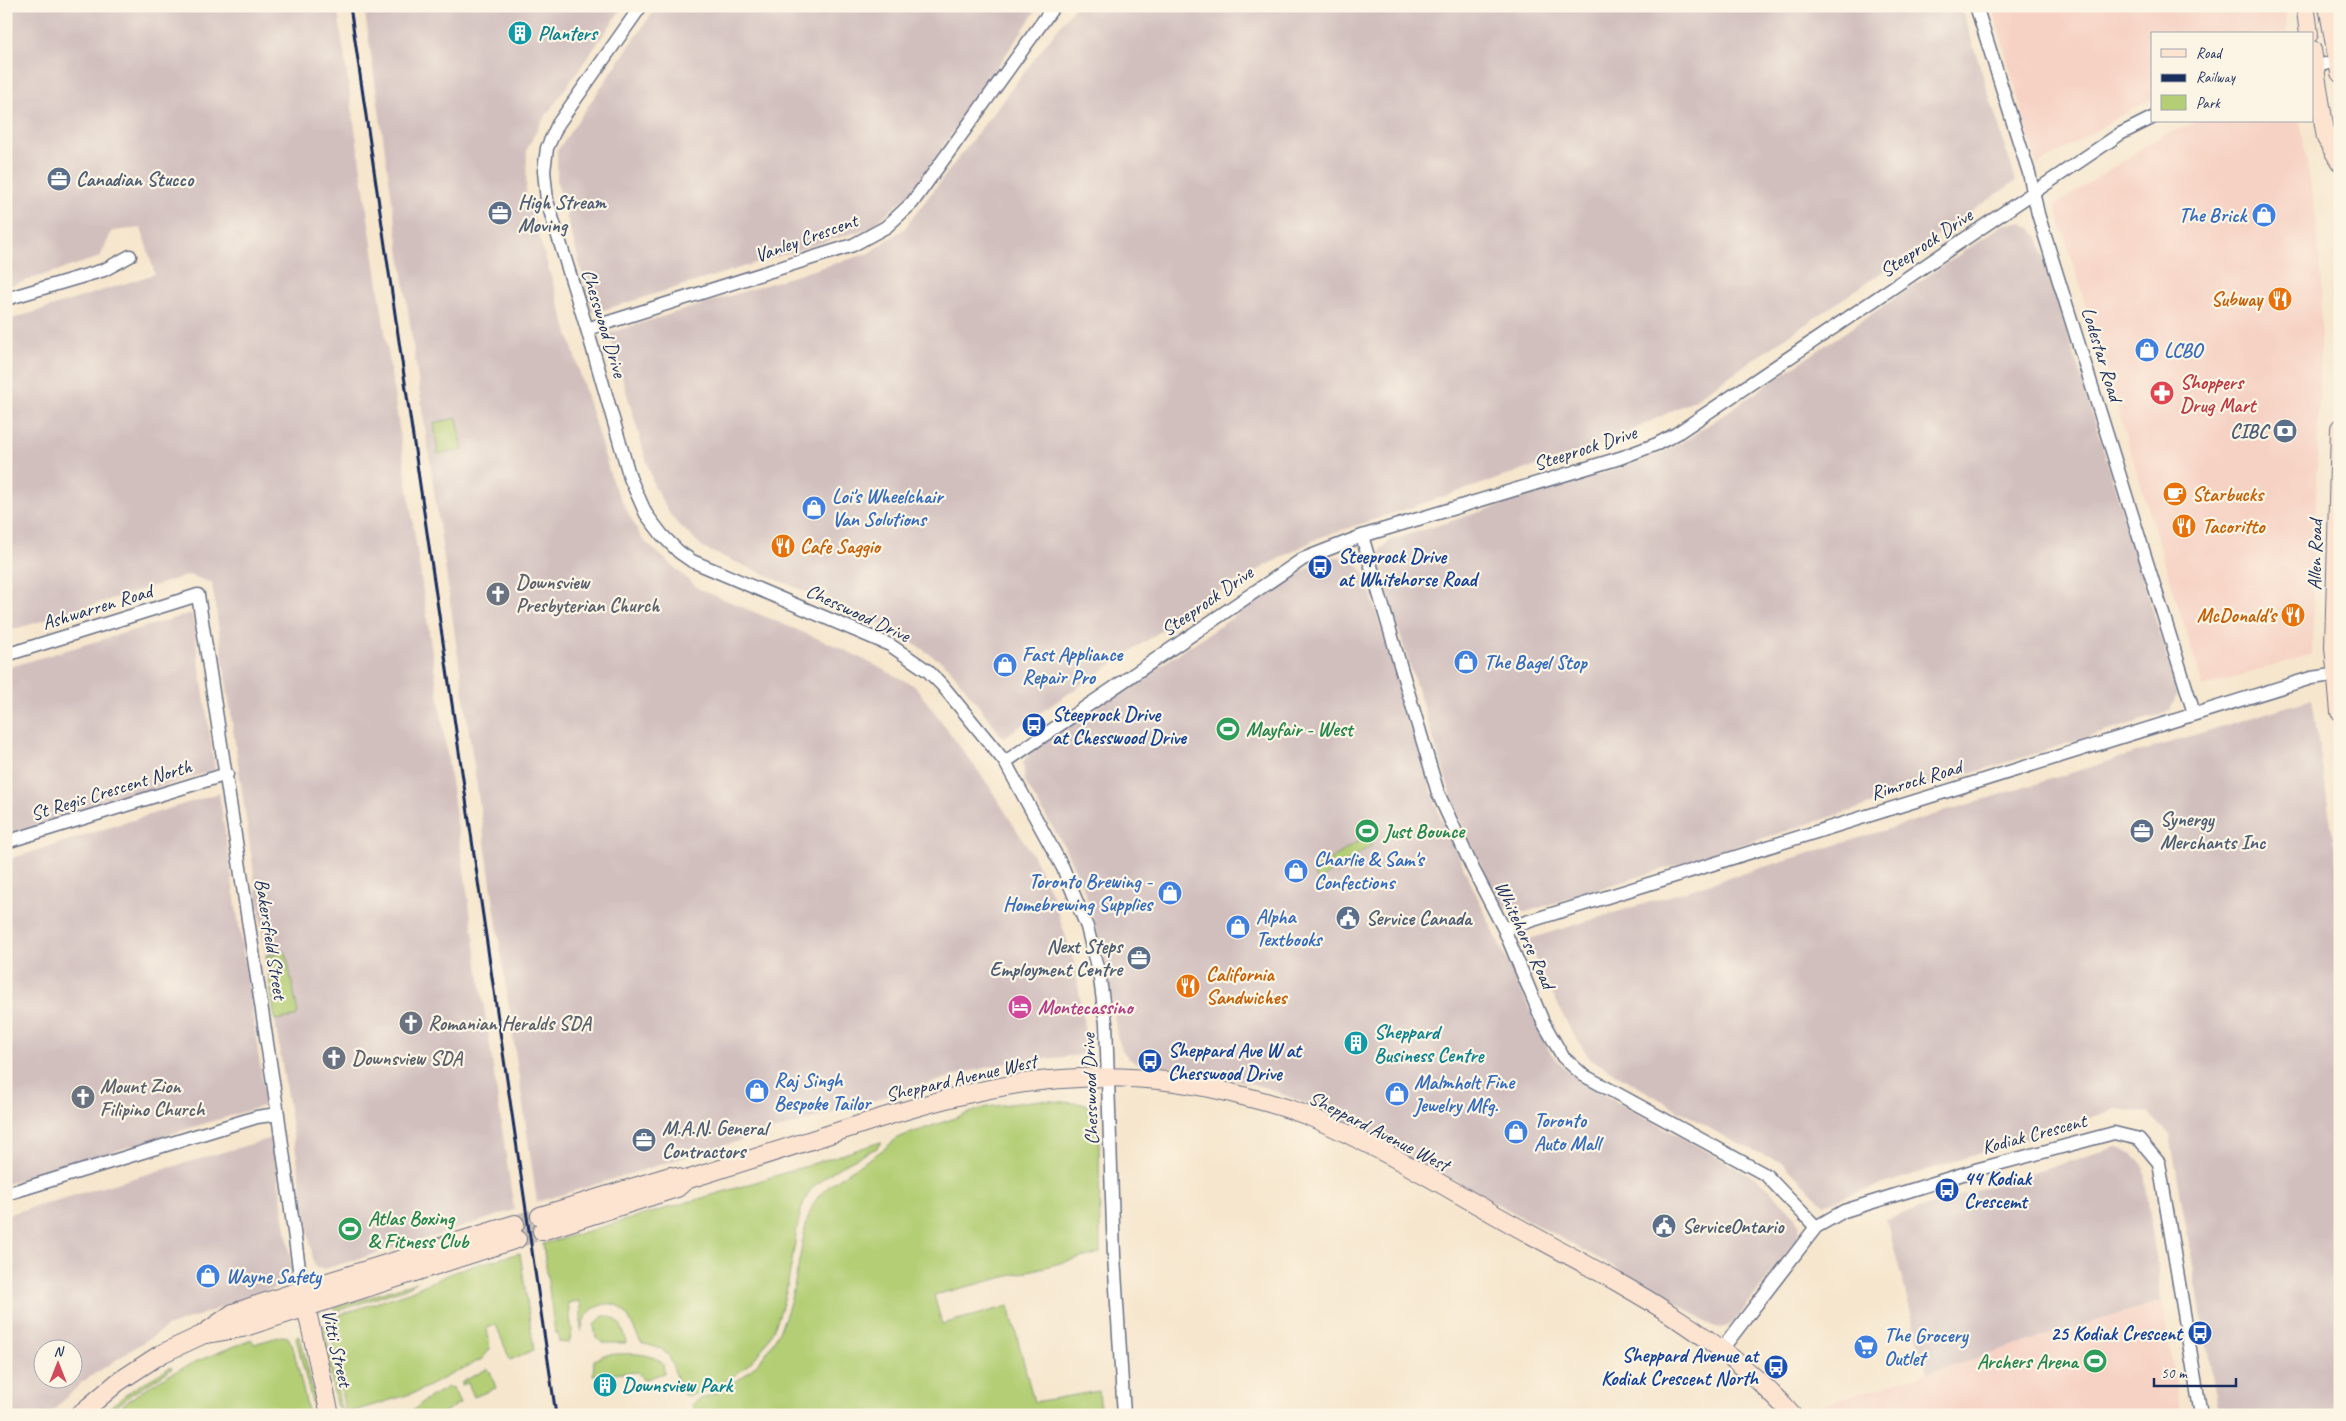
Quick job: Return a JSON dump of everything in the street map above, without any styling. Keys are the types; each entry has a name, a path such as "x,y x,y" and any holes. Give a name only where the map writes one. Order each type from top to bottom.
{"main road":[{"path":"2307,6 2306,11 2310,32"},
{"path":"2328,6 2339,65"},
{"path":"2314,67 2326,138 2340,162"},
{"name":"Allen Road","path":"2340,428 2338,674 2340,712"},
{"name":"Sheppard Avenue West","path":"541,1224 677,1188 686,1180 917,1106 1003,1087 1059,1079 1109,1077 1164,1080 1214,1088 1312,1117 1375,1150 1672,1314 1722,1349 1792,1415"},
{"path":"79,1415 118,1382 161,1354 202,1335 242,1328 304,1298 516,1232"},
{"name":"Vitti Street","path":"304,1298 330,1415"}],"street":[{"name":"Chesswood Drive","path":"641,6 558,124 547,148 544,171 547,201 587,329 630,478 646,514 662,536 692,561 890,645 942,685 1005,762 1063,868 1087,927 1100,979 1106,1023 1114,1256 1124,1415"},
{"name":"Vanley Crescent","path":"587,329 853,245 886,227 912,203 1054,6"},
{"name":"Lodestar Road","path":"1976,6 2034,192 2041,223 2194,713"},
{"path":"2314,61 2339,65"},
{"name":"Steeprock Drive","path":"1005,762 1286,569 1316,553 1362,536 1620,458 1657,444 1735,394 2120,134 2151,118"},
{"path":"6,299 104,270 130,256"},
{"name":"Whitehorse Road","path":"1362,536 1438,793 1473,869 1504,929 1556,1046 1571,1065 1582,1074 1766,1175 1816,1226"},
{"name":"Ashwarren Road","path":"6,654 198,595"},
{"name":"Bakersfield Street","path":"198,595 227,774 304,1298"},
{"name":"Rimrock Road","path":"1504,929 2194,713 2310,678 2338,674"},
{"name":"St Regis Crescent North","path":"6,842 227,774"},
{"path":"6,1194 257,1118 278,1114"},
{"name":"Kodiak Crescent","path":"1722,1349 1816,1226 1844,1211 1979,1169 2114,1133 2139,1138 2159,1163 2201,1415"}],"shaded area":[{"path":"6,6 337,6 514,1210 324,1269 316,1268 313,1260 275,1020 212,583 189,575 6,632 6,321 155,274 141,228 112,231 100,257 6,287"},
{"path":"364,6 624,6 540,124 527,149 526,193 613,484 642,539 699,589 843,649 915,686 987,783 1035,859 1052,895 1075,965 1088,1052 1081,1055 1002,1064 964,1073 537,1202"},
{"path":"657,6 1039,6 911,193 870,228 593,313 557,182 557,151"},
{"path":"1075,6 1961,6 2016,181 1694,400 1606,443 1318,538 1224,588 1003,738 948,666 889,627 705,549 672,518 654,486 609,333 869,253 904,229"},
{"path":"1992,6 2284,6 2288,32 2151,32 2151,100 2143,103 2037,165"},
{"path":"2196,122 2300,122 2315,210 2322,282 2312,654 2203,687 2055,205 2163,135"},
{"path":"2022,223 2031,228 2038,237 2176,686 2177,694 2170,710 1525,912 1517,913 1503,907 1497,899 1458,816 1381,575 1378,559 1381,549 1391,540 1660,454 1689,438 2003,225"},
{"path":"1334,557 1350,558 1364,572 1438,812 1549,1051 1578,1081 1754,1177 1764,1184 1796,1217 1800,1227 1797,1239 1735,1321 1728,1326 1721,1328 1711,1326 1675,1301 1620,1270 1328,1112 1267,1088 1215,1074 1137,1063 1122,1050 1117,1036 1108,972 1086,894 1064,846 1025,782 1023,762 1033,750 1282,585 1307,569"},
{"path":"192,613 215,770 6,835 6,668"},
{"path":"2312,699 2340,884 2340,1415 2219,1415 2170,1135 2148,1113 2117,1109 1834,1200 1824,1205 1783,1163 1732,1141 1590,1059 1570,1029 1526,940"},
{"path":"219,793 266,1105 6,1184 6,860"},
{"path":"272,1138 294,1281 167,1327 82,1382 82,1338 32,1338 32,1388 76,1388 49,1415 6,1415 6,1215"},
{"path":"2116,1147 2133,1154 2143,1165 2162,1301 1927,1373 1886,1219"},
{"path":"2162,1301 2181,1415 1823,1415 1815,1407"}],"green space":[{"path":"457,418 463,450 438,454 434,423"},
{"path":"1366,836 1372,845 1318,881 1312,872"},
{"path":"283,951 286,953 298,1013 295,1017 275,1020 266,956"},
{"path":"1040,1100 1086,1104 1095,1111 1099,1137 1100,1253 934,1295 942,1324 1009,1306 1034,1402 1099,1391 1101,1415 694,1415 692,1405 695,1402 718,1392 742,1377 753,1368 772,1345 789,1306 804,1233 809,1215 820,1194 897,1138 987,1107"},
{"path":"881,1142 877,1148 850,1161 825,1177 810,1191 800,1215 785,1295 778,1318 768,1339 756,1357 738,1373 716,1386 688,1396 683,1394 669,1356 661,1349 642,1343 626,1314 615,1305 607,1304 590,1311 584,1321 581,1332 581,1305 579,1301 568,1303 572,1331 569,1343 559,1342 558,1333 555,1333 543,1244 740,1187"},
{"path":"520,1253 534,1350 510,1360 496,1325 487,1328 490,1349 482,1359 417,1392 351,1412 345,1412 329,1321 342,1314 406,1293 464,1268"},
{"path":"417,1282 404,1289 337,1311 334,1308"},
{"path":"603,1316 613,1318 620,1324 626,1343 603,1343 596,1338 594,1325"},
{"path":"325,1325 341,1410 336,1405 322,1326"},
{"path":"282,1336 288,1337 293,1347 309,1415 111,1415 143,1390 178,1370 252,1340 254,1344"},
{"path":"299,1336 319,1415 315,1415 296,1337"},
{"path":"635,1354 651,1357 663,1364 664,1373 643,1380 638,1372 593,1375 594,1360 604,1355"},
{"path":"171,1367 172,1369 132,1394 106,1415 99,1415 135,1388"},
{"path":"487,1369 490,1371 496,1388 474,1397 468,1383 462,1385 462,1382"},
{"path":"448,1387 453,1388 460,1403 439,1415 408,1415 425,1400"}],"tunnel":[{"path":"515,1224 540,1216"},
{"path":"517,1239 542,1231"}],"railway":[{"path":"350,6 556,1415"}],"place":[{"name":"Planters","path":"520,33"},
{"name":"Canadian Stucco","path":"59,179"},
{"name":"High Stream Moving","path":"500,213"},
{"name":"The Brick","path":"2264,215"},
{"name":"Subway","path":"2280,299"},
{"name":"LCBO","path":"2147,350"},
{"name":"Shoppers Drug Mart","path":"2162,393"},
{"name":"CIBC","path":"2285,431"},
{"name":"Starbucks","path":"2175,494"},
{"name":"Loi's Wheelchair Van Solutions","path":"814,508"},
{"name":"Tacoritto","path":"2184,526"},
{"name":"Cafe Saggio","path":"783,546"},
{"name":"Steeprock Drive at Whitehorse Road","path":"1320,567"},
{"name":"Downsview Presbyterian Church","path":"498,594"},
{"name":"McDonald's","path":"2293,615"},
{"name":"The Bagel Stop","path":"1466,662"},
{"name":"Fast Appliance Repair Pro","path":"1005,665"},
{"name":"Steeprock Drive at Chesswood Drive","path":"1034,725"},
{"name":"Mayfair - West","path":"1228,729"},
{"name":"Just Bounce","path":"1367,831"},
{"name":"Synergy Merchants Inc","path":"2142,831"},
{"name":"Charlie & Sam's Confections","path":"1296,871"},
{"name":"Toronto Brewing - Homebrewing Supplies","path":"1170,893"},
{"name":"Service Canada","path":"1348,918"},
{"name":"Alpha Textbooks","path":"1238,927"},
{"name":"Next Steps Employment Centre","path":"1139,958"},
{"name":"California Sandwiches","path":"1188,986"},
{"name":"Montecassino","path":"1020,1007"},
{"name":"Romanian Heralds SDA","path":"411,1023"},
{"name":"Sheppard Business Centre","path":"1356,1043"},
{"name":"Downsview SDA","path":"334,1058"},
{"name":"Sheppard Ave W at Chesswood Drive","path":"1150,1061"},
{"name":"Raj Singh Bespoke Tailor","path":"757,1091"},
{"name":"Malmholt Fine Jewelry Mfg.","path":"1397,1094"},
{"name":"Mount Zion Filipino Church","path":"83,1097"},
{"name":"Toronto Auto Mall","path":"1516,1132"},
{"name":"M.A.N. General Contractors","path":"644,1140"},
{"name":"44 Kodiak Crescemt","path":"1947,1190"},
{"name":"ServiceOntario","path":"1664,1226"},
{"name":"Atlas Boxing & Fitness Club","path":"350,1229"},
{"name":"Wayne Safety","path":"208,1276"},
{"name":"25 Kodiak Crescent","path":"2200,1333"},
{"name":"The Grocery Outlet","path":"1866,1347"},
{"name":"Archers Arena","path":"2095,1361"},
{"name":"Sheppard Avenue at Kodiak Crescent North","path":"1776,1367"},
{"name":"Downsview Park","path":"605,1385"}]}
